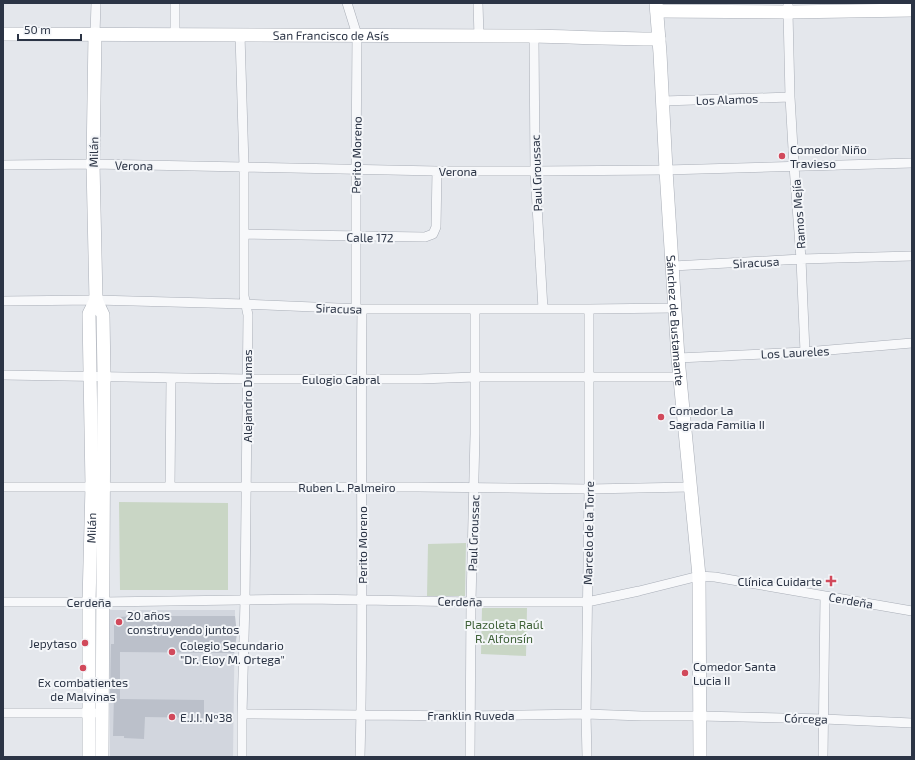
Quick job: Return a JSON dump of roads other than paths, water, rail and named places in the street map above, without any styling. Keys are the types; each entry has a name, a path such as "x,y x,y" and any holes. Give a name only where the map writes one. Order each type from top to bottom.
{"street":[{"name":"Milán","path":"96,3 93,164 96,300 103,314 97,377 97,486 102,602 102,757"},
{"path":"175,3 175,34"},
{"name":"Perito Moreno","path":"347,3 358,35 356,236 362,379 362,656 360,757"},
{"path":"478,3 479,37"},
{"path":"657,7 788,7 912,10"},
{"name":"Sánchez de Bustamante","path":"657,7 678,358 699,576 700,757"},
{"name":"Ramos Mejía","path":"788,7 790,97 801,259 805,352"},
{"name":"San Francisco de Asís","path":"3,34 240,34 479,37 534,36 659,39"},
{"name":"Alejandro Dumas","path":"240,34 244,166 244,296 248,315 242,757"},
{"name":"Paul Groussac","path":"534,36 535,171 543,309"},
{"name":"Los Alamos","path":"663,101 790,97"},
{"name":"Verona","path":"3,165 93,164 244,166 356,170 535,171 666,170 912,163"},
{"name":"Calle 172","path":"244,234 425,237 433,234 436,227 437,171"},
{"name":"Siracusa","path":"673,266 801,259 912,256"},
{"name":"Siracusa","path":"3,301 96,300 359,308 675,308"},
{"name":"Paul Groussac","path":"470,757 475,309"},
{"name":"Marcelo de la Torre","path":"587,757 589,309"},
{"name":"Los Laureles","path":"678,358 805,352 912,343"},
{"name":"Eulogio Cabral","path":"3,375 170,379 680,377"},
{"path":"170,379 170,487"},
{"name":"Milán","path":"89,757 89,602 97,486"},
{"name":"Ruben L. Palmeiro","path":"3,487 362,487 589,490 690,487"},
{"name":"Cerdeña","path":"3,602 245,600 587,602 639,592 699,576 715,577 912,611"},
{"path":"823,757 825,596"},
{"path":"3,713 102,713"},
{"name":"Franklin Ruveda","path":"242,714 471,716 586,714 700,716"},
{"name":"Córcega","path":"700,716 912,723"}],"place":[{"name":"Comedor Niño Travieso","path":"782,156"},
{"name":"Comedor La Sagrada Familia II","path":"661,417"},
{"name":"Clínica Cuidarte","path":"831,581"},
{"name":"20 años construyendo juntos","path":"119,622"},
{"name":"Jepytaso","path":"85,643"},
{"name":"Colegio Secundario \"Dr. Eloy M. Ortega\"","path":"172,652"},
{"name":"Ex combatientes de Malvinas","path":"83,668"},
{"name":"Comedor Santa Lucia II","path":"685,673"},
{"name":"E.J.I. Nº38","path":"172,717"}],"park label":[{"name":"Plazoleta Raúl R. Alfonsín","path":"504,631"}]}
